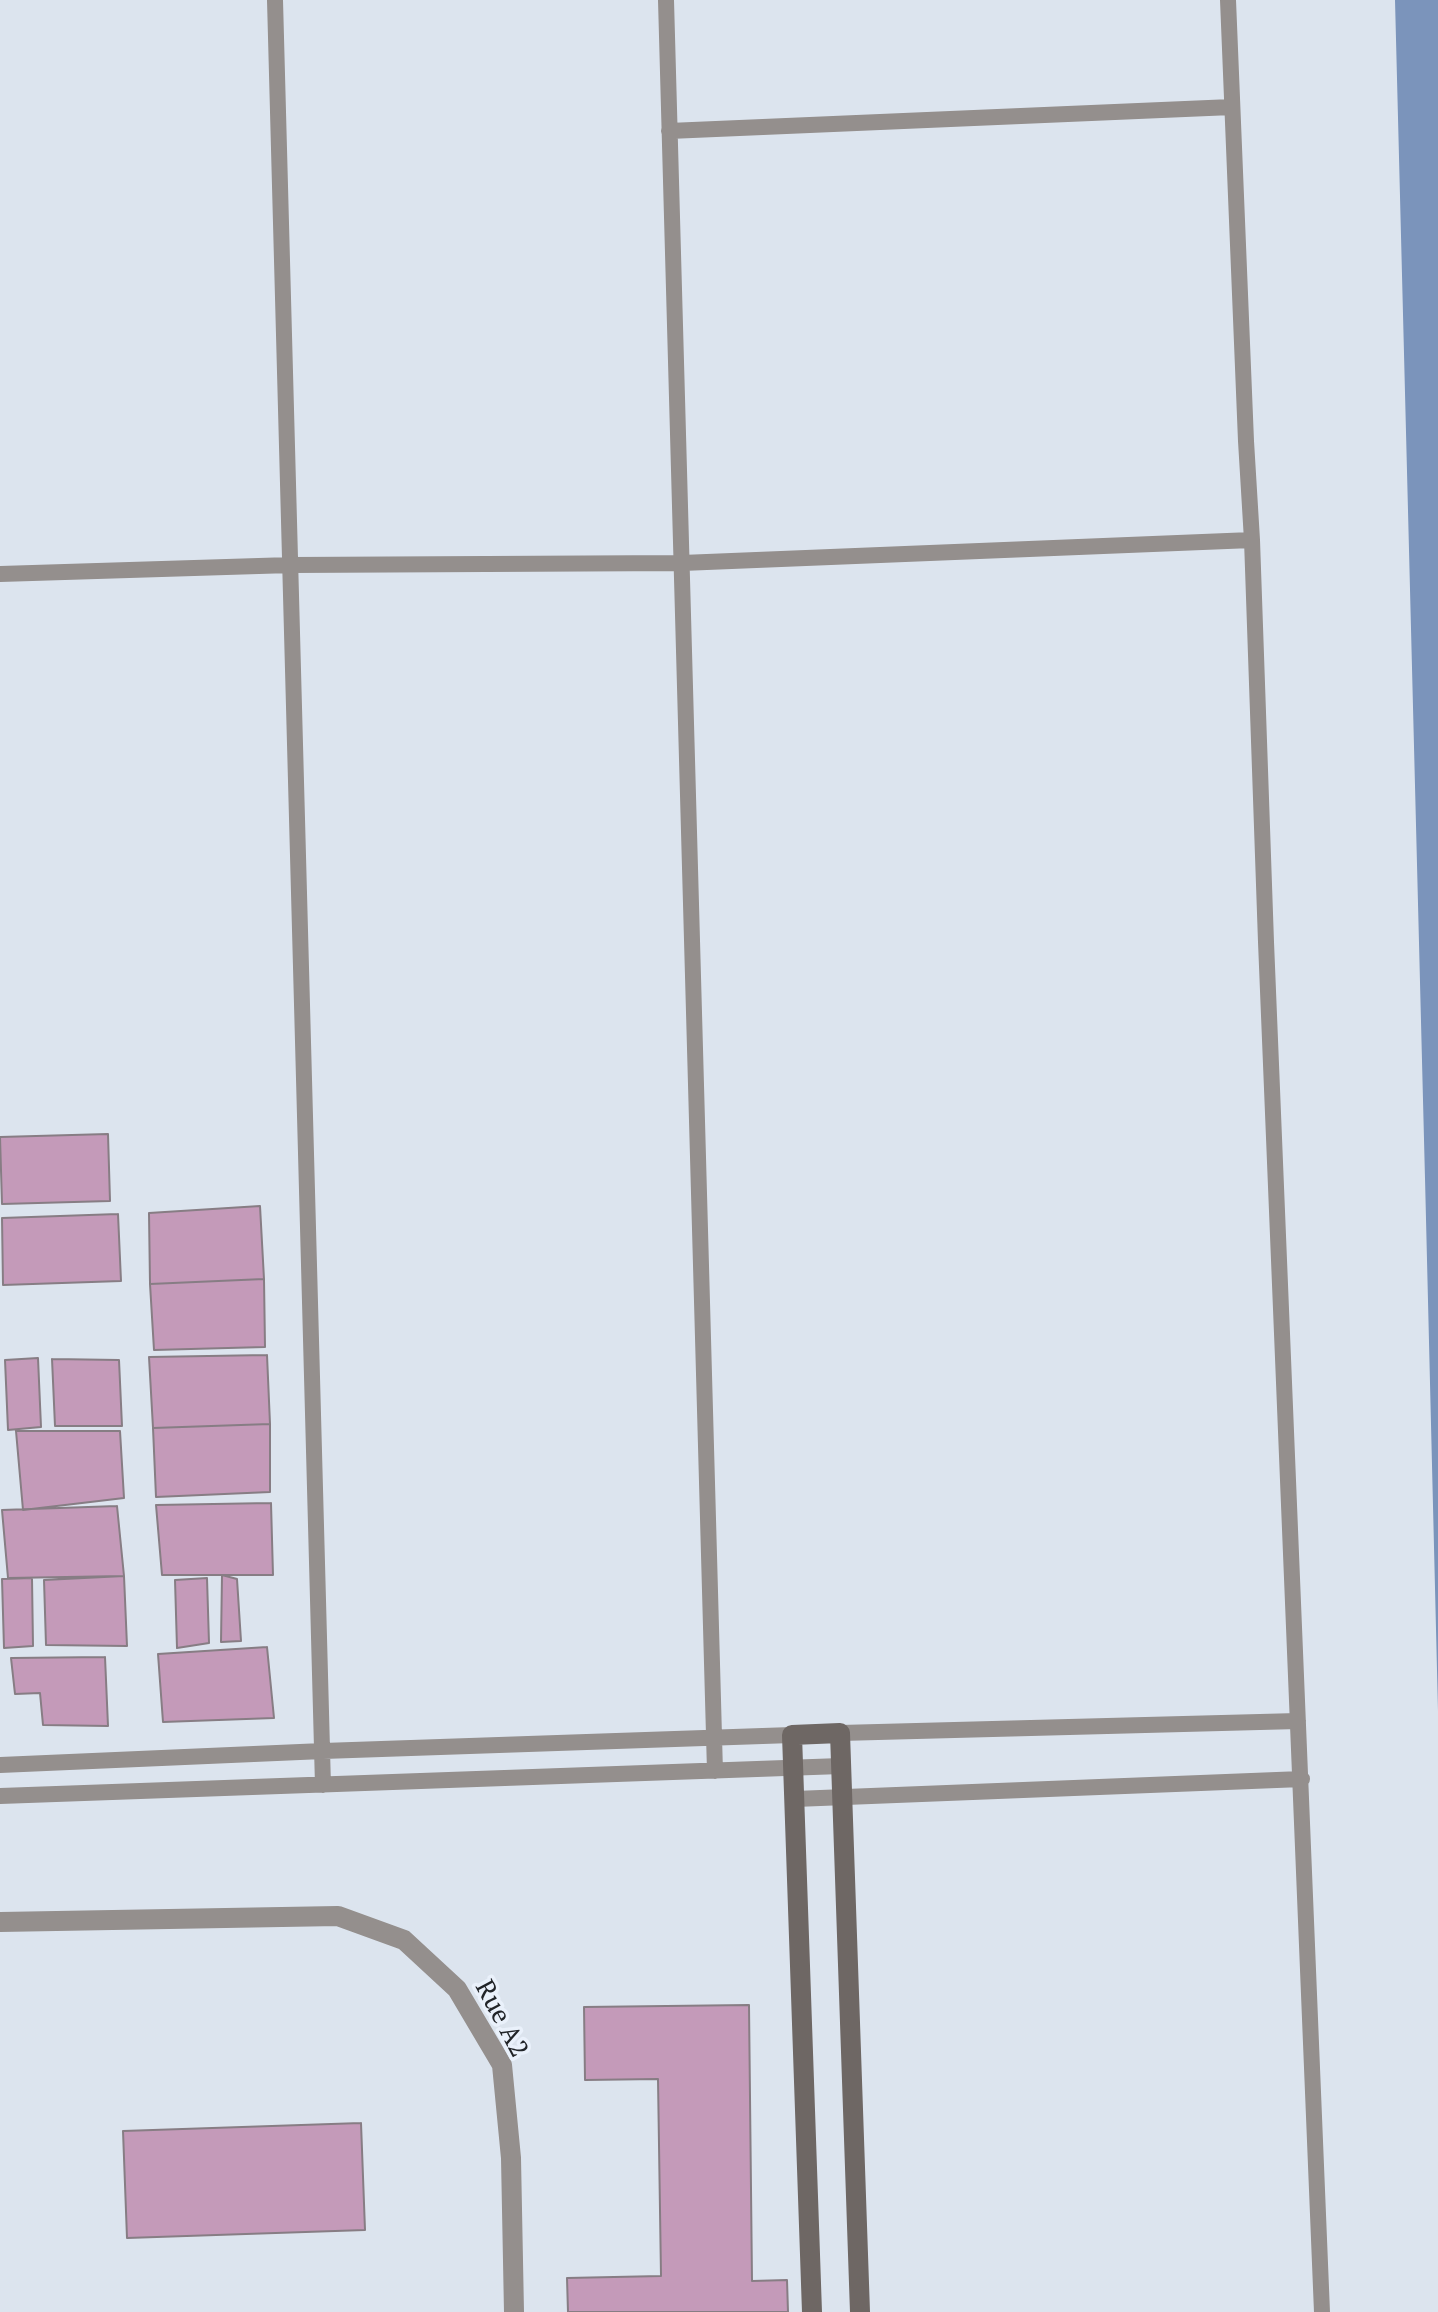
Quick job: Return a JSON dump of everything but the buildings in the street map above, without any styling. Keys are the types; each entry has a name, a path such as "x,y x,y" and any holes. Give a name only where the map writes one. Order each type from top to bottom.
{"street":[{"path":"812,2312 792,1735 840,1733 860,2312"},
{"name":"Rue A2","path":"0,1922 338,1916 404,1940 457,1989 502,2065 511,2158 514,2312"}],"lane":[{"path":"275,0 323,1785"},
{"path":"666,0 715,1771"},
{"path":"1228,0 1322,2312"},
{"path":"669,131 1232,107"},
{"path":"0,574 291,565 682,563 1252,540"},
{"path":"840,1733 1298,1721"},
{"path":"0,1765 792,1735"},
{"path":"0,1796 841,1766"},
{"path":"795,1799 1302,1779"}],"water":[{"path":"1395,0 1438,0 1438,1711 1425,1178"}]}
